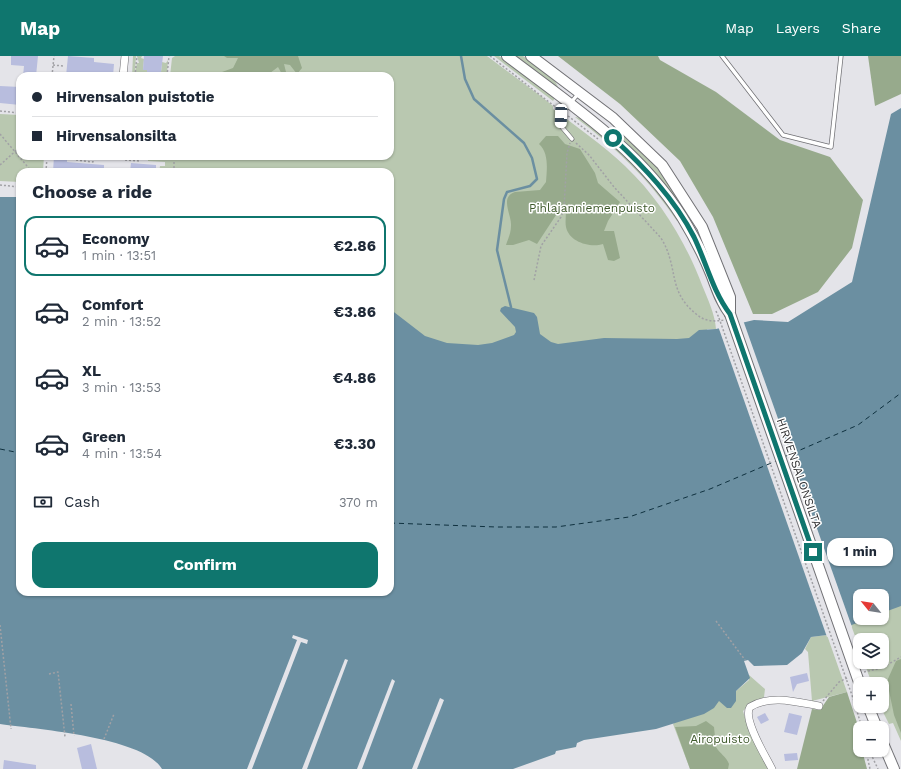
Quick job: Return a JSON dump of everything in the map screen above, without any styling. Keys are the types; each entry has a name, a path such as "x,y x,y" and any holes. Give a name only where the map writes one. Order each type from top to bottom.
{"main road":[{"path":"507,56 570,103 630,154 653,177 671,201 693,236 711,274 720,301 729,317"},
{"path":"531,56 613,118 662,165 702,227 730,297 729,317"},
{"name":"HIRVENSALONSILTA","path":"729,317 857,677"},
{"path":"889,757 894,769"}],"street":[{"path":"123,72 125,56"},
{"path":"772,769 750,724 747,715 750,707 771,700 786,700 819,706"}],"lane":[{"path":"722,56 783,135 831,147 841,56"},
{"path":"572,139 561,126 563,112 579,92"}],"path":[{"path":"52,72 54,56"},
{"path":"135,72 137,56"},
{"path":"167,72 169,56"},
{"path":"490,56 604,144"},
{"path":"53,65 63,66"},
{"path":"0,111 16,113"},
{"path":"0,134 15,152 0,165"},
{"path":"534,280 541,246 561,217 564,209 567,153 572,139 589,155 614,187 661,238 667,248 672,262 675,284 684,304 698,316 706,320 712,321 729,317"},
{"path":"22,160 29,168"},
{"path":"76,160 93,162 94,160"},
{"path":"125,160 140,162"},
{"path":"0,185 16,187"},
{"path":"716,311 860,721"},
{"path":"716,620 745,660"},
{"path":"0,625 11,729"},
{"path":"858,674 882,668 901,657"},
{"path":"49,674 58,672 65,737"},
{"path":"819,706 839,682 852,677"},
{"path":"71,704 74,736"},
{"path":"104,739 114,714"},
{"path":"868,757 870,769"},
{"path":"872,757 878,769"}],"green space":[{"path":"133,56 136,56 135,72 132,72"},
{"path":"137,56 142,56 141,58 144,59 143,70 147,70 147,72 135,72 137,63 139,63"},
{"name":"Pihlajanniemenpuisto","path":"175,56 487,56 542,97 553,106 553,109 608,151 625,166 649,192 670,221 688,253 711,307 716,329 707,329 709,336 601,373 394,334 394,168 160,168 160,166 165,166 165,162 148,161 394,160 394,72 170,72 172,58"},
{"path":"224,56 298,56 302,68 299,72 295,72 290,65 284,64 286,72 281,72 278,67 271,72 222,72 233,68 238,58 227,58"},
{"path":"494,56 499,56 555,98 553,101"},
{"path":"515,56 523,56 554,79 559,89"},
{"path":"558,56 658,56 660,60 716,92 780,140 830,157 863,200 852,248 818,292 772,314 753,314 713,217 680,161 620,104"},
{"path":"868,56 901,56 901,94 875,106"},
{"path":"168,60 167,72 161,72 162,62 166,63"},
{"path":"0,114 16,115 16,160 44,160 43,168 16,168 16,182 0,181"},
{"path":"575,117 583,120 603,134 645,175 678,220 677,221 655,191 630,164 604,140"},
{"path":"622,135 634,144 654,164 672,187 695,223 692,225 668,190 621,137"},
{"name":"Pihlajanniemenpuisto","path":"546,136 558,136 565,144 580,149 595,173 598,183 620,202 608,221 604,231 614,231 620,258 614,261 608,260 603,244 592,245 581,243 571,237 566,227 566,211 558,212 537,244 529,240 513,245 506,245 511,226 507,207 510,194 515,192 540,190 546,182 546,157 539,144"},
{"path":"901,519 901,741 893,723 889,724 889,721 888,721 884,713 889,713 889,677 869,677 867,669 889,669 889,633 854,633 851,625 853,608 853,625 889,625 889,589 857,589"},
{"path":"827,635 847,692 812,701 808,652 805,649 811,637"},
{"path":"901,659 901,733 894,715 889,691 889,677 896,661"},
{"name":"Airopuisto","path":"749,675 765,689 764,697 748,706 743,711 749,731 769,769 690,769 673,724 690,701 736,701 736,691 749,680"},
{"path":"847,692 856,721 853,721 853,757 864,757 867,769 797,769 812,709 820,710 829,697"},
{"path":"706,721 714,727 715,737 719,742 716,747 728,761 728,769 690,769 675,727 696,726"}],"water":[{"path":"901,108 901,606 889,610 889,589 853,589 853,624 827,635 811,637 802,653 787,665 754,666 748,660 744,661 750,678 736,691 736,701 731,708 727,708 719,701 714,708 704,714 656,729 584,740 577,743 576,747 556,751 555,754 513,769 162,769 151,758 134,749 112,742 87,736 0,724 0,197 16,197 16,596 394,596 394,312 425,336 447,343 478,345 492,343 514,335 516,332 515,327 500,311 501,308 505,306 534,313 537,317 540,334 551,342 558,344 604,338 677,339 689,338 699,330 716,329 754,320 788,322 852,282 891,114"}],"pier":[{"path":"743,320 852,627 827,637 718,326"},
{"path":"293,635 308,640 307,644 301,642 252,769 247,769 297,640 292,638"},
{"path":"345,659 348,660 307,769 302,769"},
{"path":"392,679 395,681 362,769 357,769"},
{"path":"440,698 444,700 417,769 412,769"}],"building":[{"path":"11,56 38,56 36,72 23,72 24,66 11,65"},
{"path":"68,56 94,58 94,62 114,64 113,72 66,72"},
{"path":"144,56 163,56 161,72 147,72 147,70 143,70"},
{"path":"0,86 16,87 16,105 0,103"},
{"path":"54,160 67,160 67,162 104,165 104,168 53,168"},
{"path":"131,163 156,165 156,168 130,168"},
{"path":"807,673 809,681 797,684 793,692 790,677"},
{"path":"765,713 769,720 761,724 757,717"},
{"path":"789,713 802,716 797,735 784,732"},
{"path":"91,744 97,769 82,769 77,748"},
{"path":"797,753 798,760 785,761 784,754"},
{"path":"4,760 36,765 36,769 3,769"}],"waterway":[{"path":"461,56 465,79 474,99 524,143 532,158 537,179 530,186 507,192 504,199 497,250 511,307"}],"ferry route":[{"path":"784,457 858,425 901,393"},
{"path":"0,449 16,452"},
{"path":"394,523 496,527 556,527 629,517 710,489 776,461"}],"route":[{"path":"613,138 653,177 671,201 693,236 711,274 720,301 730,314 813,552"}]}
